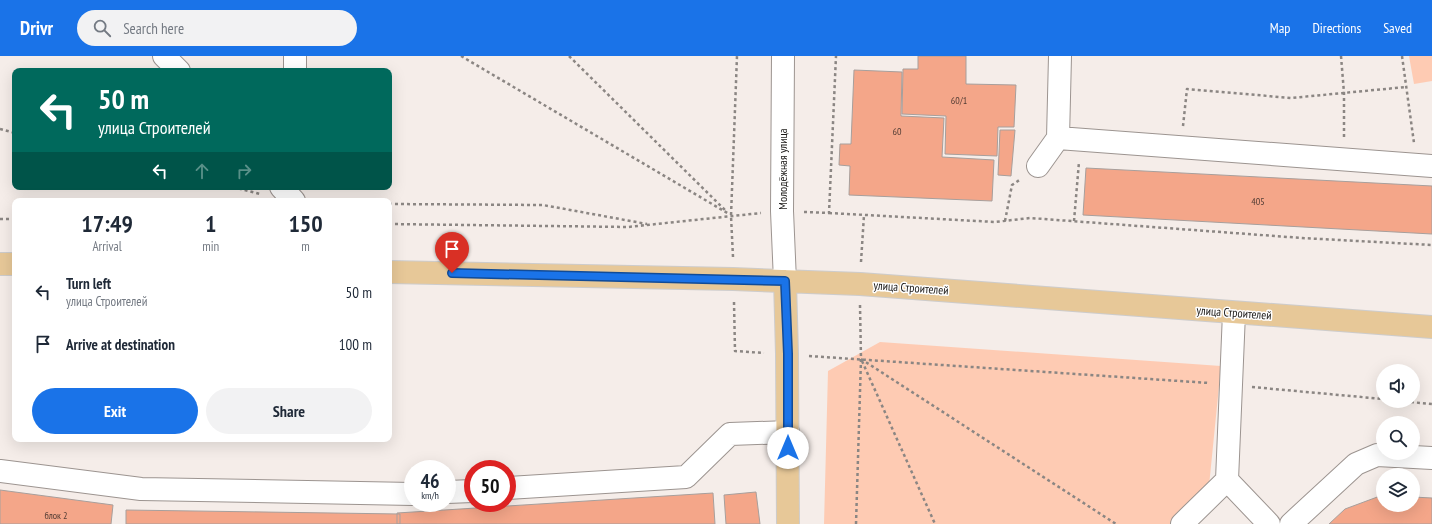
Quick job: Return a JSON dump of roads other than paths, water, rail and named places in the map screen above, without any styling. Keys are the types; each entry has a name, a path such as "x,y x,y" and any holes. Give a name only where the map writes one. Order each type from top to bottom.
{"main road":[{"path":"0,264 12,264"},
{"name":"улица Строителей","path":"392,272 860,284 1432,327"},
{"path":"785,281 788,354 788,524"}],"street":[{"path":"164,56 176,68"},
{"path":"295,56 295,68"},
{"name":"Молодёжная улица","path":"783,56 782,211 785,281"},
{"path":"1038,166 1058,138 1060,56"},
{"path":"1058,138 1424,166"},
{"path":"285,190 291,198"},
{"path":"1182,524 1227,480 1234,313"},
{"path":"516,487 686,477 730,434 788,432"},
{"path":"1291,524 1356,464 1377,455 1432,458"},
{"path":"0,470 141,489 404,494"},
{"path":"1227,480 1269,524"}]}
